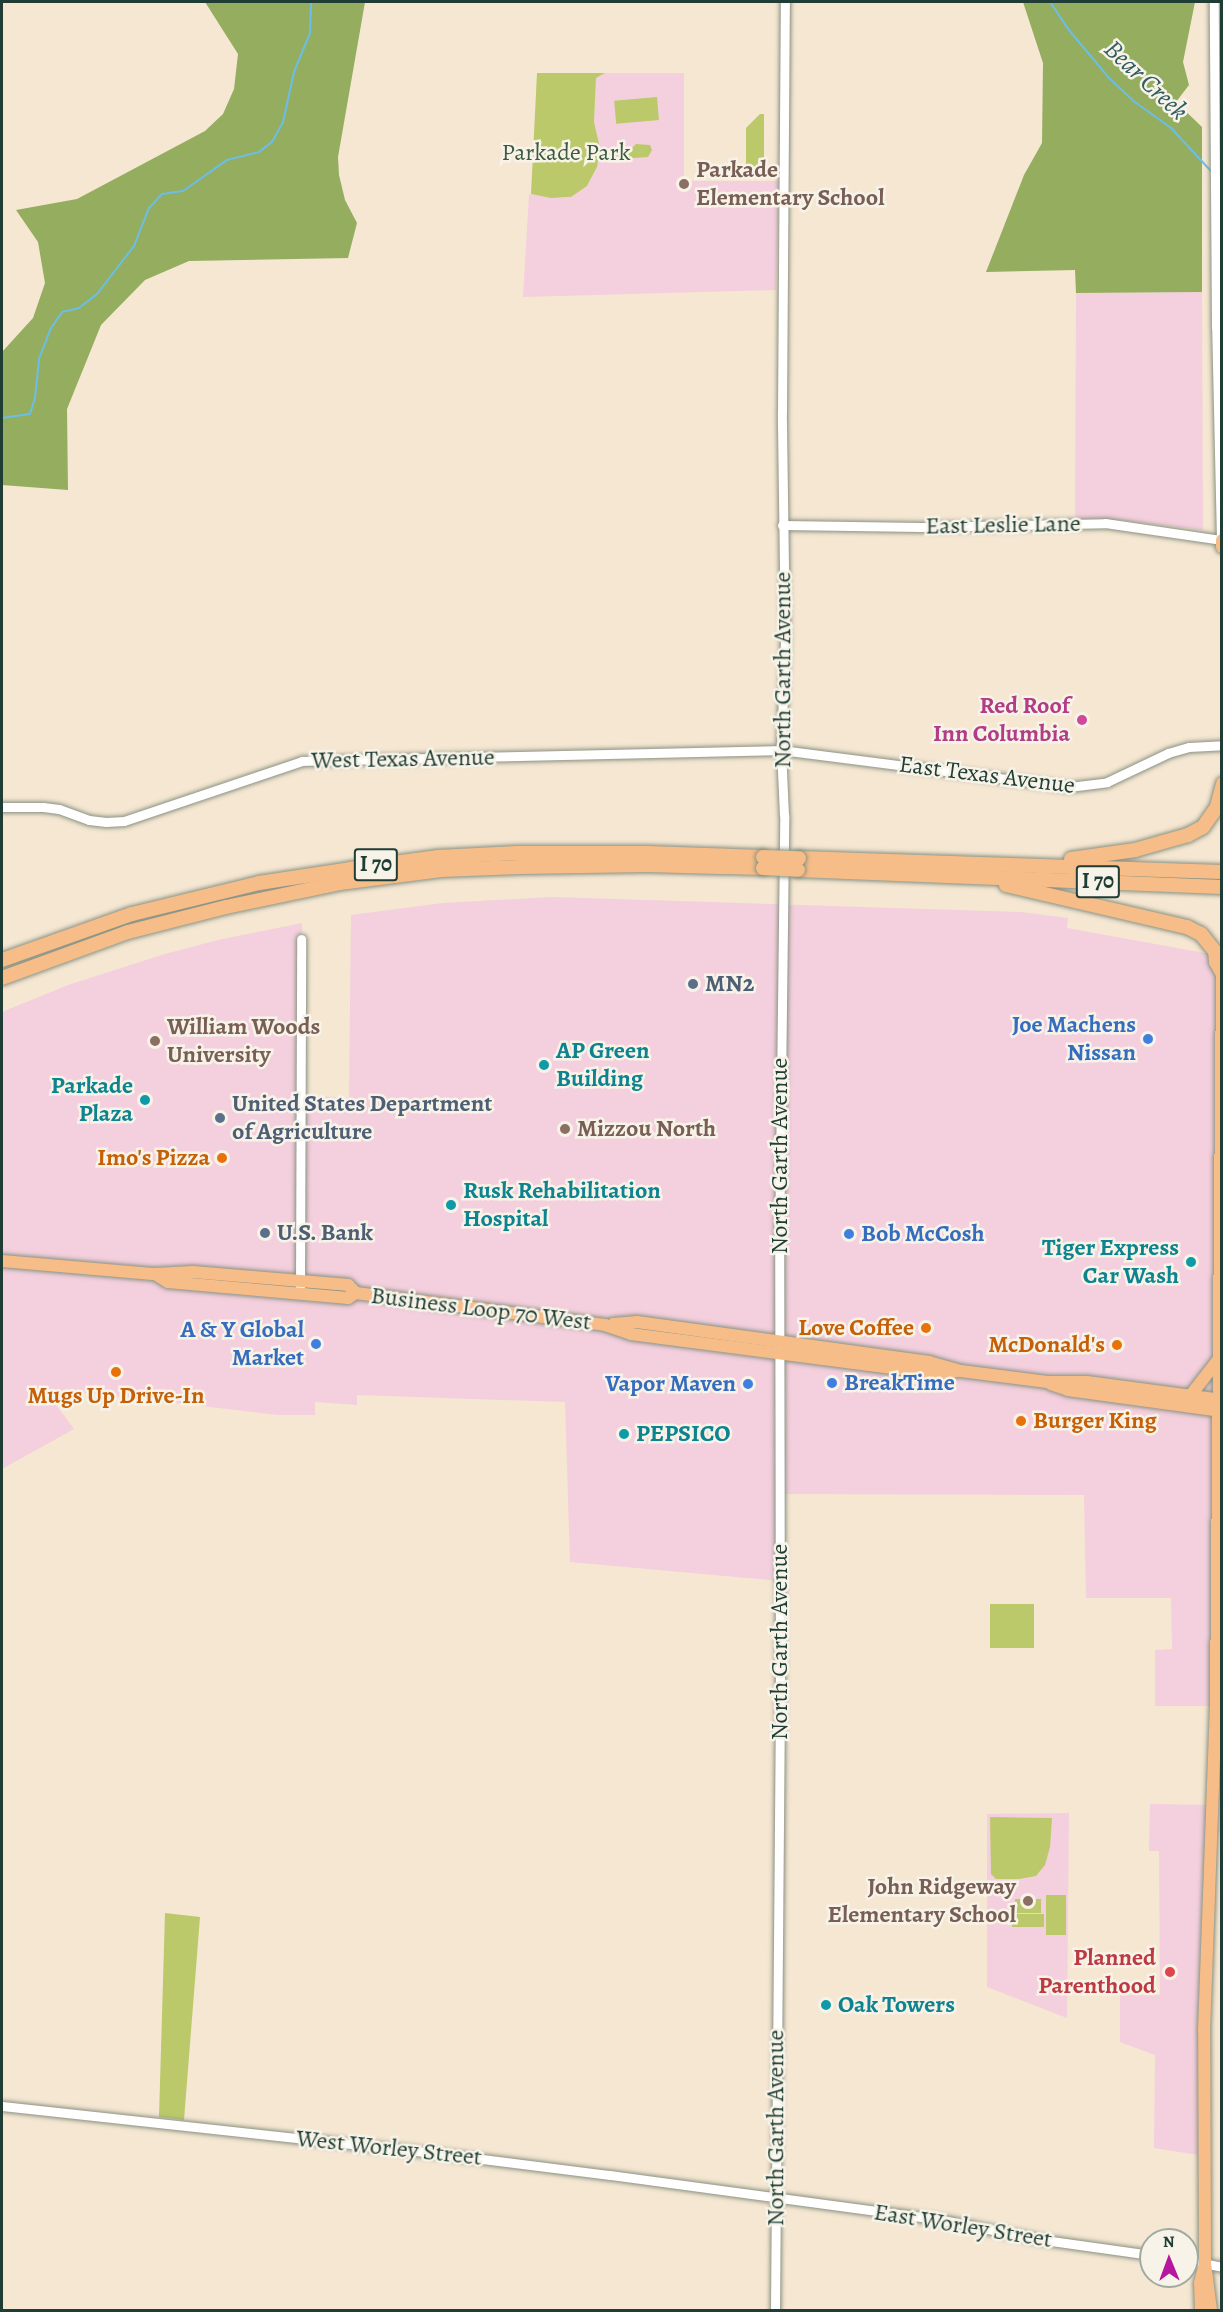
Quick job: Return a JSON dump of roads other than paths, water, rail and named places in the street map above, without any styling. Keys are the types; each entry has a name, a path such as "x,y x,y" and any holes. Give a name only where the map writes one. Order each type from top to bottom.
{"highway":[{"path":"1000,864 1092,857 1135,850 1188,835 1203,827 1215,810"},
{"name":"I 70","path":"2,960 132,914 259,883 438,857 517,853 647,853 763,863"},
{"name":"I 70","path":"3,977 128,932 226,907 340,883 441,870 763,863 1000,864 1221,872"},
{"name":"I 70","path":"799,864 974,878 1221,887"},
{"path":"974,878 1187,927 1201,934 1214,950"}],"main road":[{"path":"1221,540 1221,547"},
{"path":"1215,810 1221,783"},
{"path":"1210,2310 1205,2263 1205,1973 1216,1704 1220,1453 1218,1359 1221,972 1215,962 1214,950"},
{"name":"Business Loop 70 West","path":"2,1261 155,1274 193,1272 300,1286 348,1298 356,1293 605,1325 632,1334 779,1347 938,1374 957,1371 1047,1382"},
{"path":"1190,1396 1218,1359"},
{"path":"1047,1382 1087,1382 1190,1396 1220,1405"},
{"path":"1047,1382 1068,1390 1220,1405"},
{"path":"1201,2310 1200,2283 1205,2263"}],"street":[{"name":"North Garth Avenue","path":"775,2310 780,1715 779,1347 784,815 782,750 785,640 782,525 785,2"},
{"path":"1214,2 1215,251 1221,540"},
{"name":"East Leslie Lane","path":"782,525 921,527 1105,523 1221,540"},
{"name":"East Texas Avenue","path":"782,750 1069,788 1107,782 1168,753 1189,747 1221,746"},
{"name":"West Texas Avenue","path":"2,807 43,807 58,809 89,820 124,821 302,761 782,750"},
{"path":"300,1286 301,939"},
{"name":"West Worley Street","path":"2,2106 443,2154 776,2197"},
{"name":"East Worley Street","path":"776,2197 937,2219 1044,2240 1139,2253"},
{"path":"1199,2262 1221,2267"}],"waterway":[{"path":"2,418 30,414 35,398 39,359 51,328 62,312 79,308 97,294 134,246 149,208 162,194 183,191 227,160 259,152 272,142 283,122 294,72 310,33 311,2"},
{"name":"Bear Creek","path":"1050,2 1068,29 1110,79 1135,102 1171,128 1211,171"}],"place":[{"name":"Parkade Elementary School","path":"684,184"},
{"name":"Red Roof Inn Columbia","path":"1082,720"},
{"name":"MN2","path":"693,984"},
{"name":"Joe Machens Nissan","path":"1148,1039"},
{"name":"William Woods University","path":"155,1041"},
{"name":"AP Green Building","path":"544,1065"},
{"name":"Parkade Plaza","path":"145,1100"},
{"name":"United States Department of Agriculture","path":"220,1118"},
{"name":"Mizzou North","path":"565,1129"},
{"name":"Imo's Pizza","path":"222,1158"},
{"name":"Rusk Rehabilitation Hospital","path":"451,1205"},
{"name":"U.S. Bank","path":"265,1233"},
{"name":"Bob McCosh","path":"849,1234"},
{"name":"Tiger Express Car Wash","path":"1191,1262"},
{"name":"Love Coffee","path":"926,1328"},
{"name":"A & Y Global Market","path":"316,1344"},
{"name":"McDonald's","path":"1117,1345"},
{"name":"Mugs Up Drive-In","path":"116,1372"},
{"name":"BreakTime","path":"832,1383"},
{"name":"Vapor Maven","path":"748,1384"},
{"name":"Burger King","path":"1021,1421"},
{"name":"PEPSICO","path":"624,1434"},
{"name":"John Ridgeway Elementary School","path":"1028,1901"},
{"name":"Planned Parenthood","path":"1170,1972"},
{"name":"Oak Towers","path":"826,2005"}],"park label":[{"name":"Parkade Park","path":"566,153"}]}
